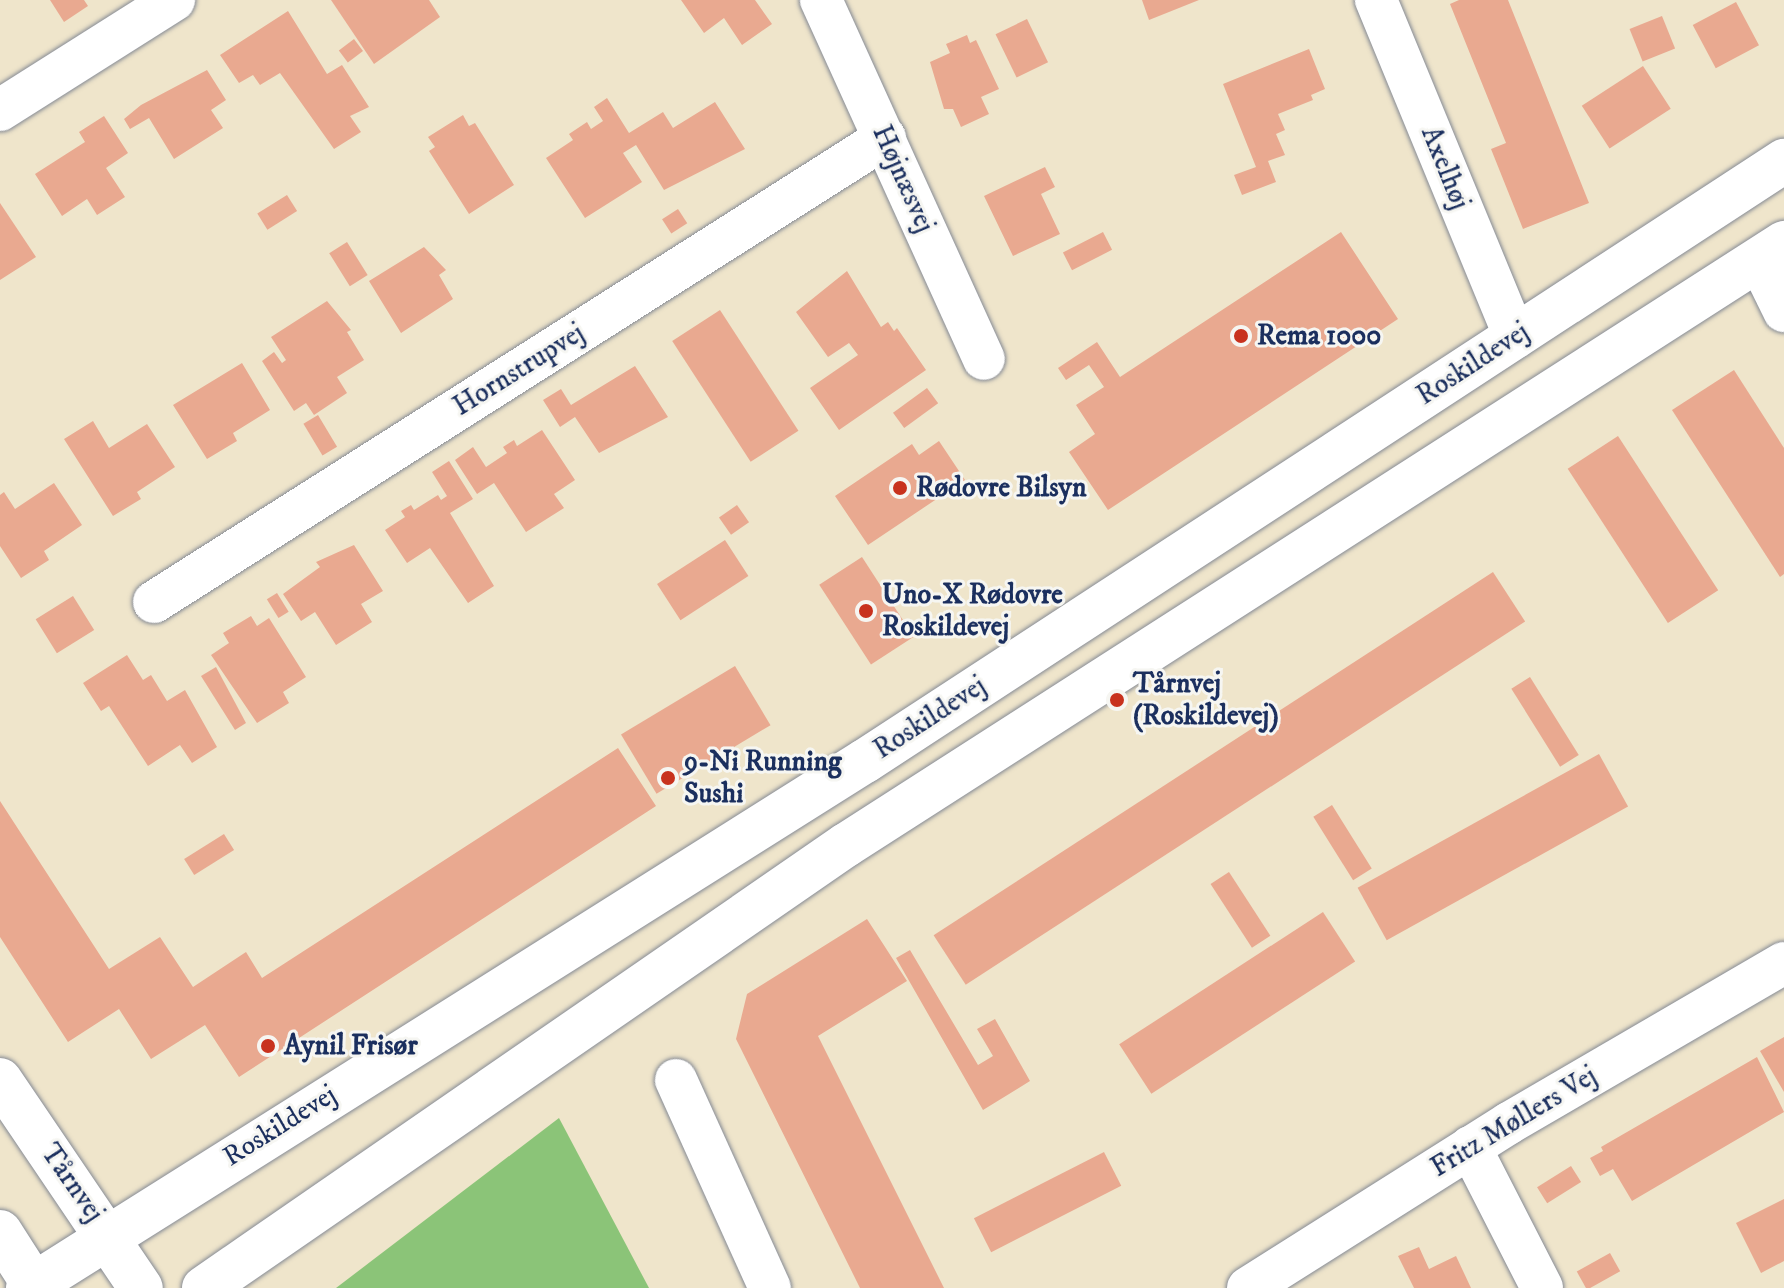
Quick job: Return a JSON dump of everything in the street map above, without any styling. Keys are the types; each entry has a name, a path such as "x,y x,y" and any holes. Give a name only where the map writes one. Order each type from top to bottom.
{"main road":[{"name":"Roskildevej","path":"32,1287 108,1236 755,831 1784,161"},
{"path":"204,1288 846,845 1771,252"},
{"name":"Tårnvej","path":"0,1080 141,1288"},
{"path":"0,1232 32,1287"}],"street":[{"path":"0,110 174,0"},
{"name":"Højnæsvej","path":"821,0 984,359"},
{"name":"Axelhøj","path":"1376,0 1515,337"},
{"name":"Hornstrupvej","path":"154,602 885,138"},
{"path":"1771,252 1784,311"},
{"name":"Fritz Møllers Vej","path":"1248,1288 1470,1147 1784,963"},
{"path":"676,1080 770,1288"},
{"path":"1470,1147 1542,1288"}],"green space":[{"path":"559,1118 649,1288 336,1288"}],"building":[{"path":"50,0 84,0 88,6 64,22"},
{"path":"331,0 429,0 440,17 374,64"},
{"path":"681,0 755,0 772,24 742,45 724,18 704,33"},
{"path":"1142,0 1199,0 1149,20"},
{"path":"1459,0 1508,0 1589,203 1523,229 1491,149 1506,143 1450,4"},
{"path":"1736,2 1759,45 1716,68 1693,25"},
{"path":"288,11 327,74 342,65 369,107 350,116 361,132 334,149 280,73 260,85 253,75 239,83 220,55"},
{"path":"1662,16 1675,48 1643,62 1630,29"},
{"path":"1027,19 1048,62 1017,77 996,34"},
{"path":"967,35 970,43 976,40 999,89 981,97 989,114 961,127 953,109 944,109 930,62 950,53 946,44"},
{"path":"354,39 363,51 348,62 339,50"},
{"path":"1309,49 1325,89 1311,95 1313,100 1278,114 1285,130 1276,134 1285,155 1268,161 1276,182 1242,195 1234,175 1256,167 1223,84"},
{"path":"1643,66 1671,109 1610,149 1582,106"},
{"path":"207,70 226,100 211,110 223,128 174,159 149,118 130,129 124,119 141,105"},
{"path":"607,98 629,133 663,112 673,128 715,102 745,149 664,190 636,145 623,153 642,182 585,218 546,158 573,140 569,134 587,122 591,129 603,121 594,107"},
{"path":"463,115 469,126 475,123 514,185 469,214 429,151 435,147 428,137"},
{"path":"104,116 128,153 106,168 125,197 97,215 87,199 62,216 35,174 85,142 79,132"},
{"path":"1045,167 1055,187 1041,194 1060,234 1013,256 984,196"},
{"path":"287,195 297,211 267,230 257,214"},
{"path":"0,203 36,257 0,280"},
{"path":"678,209 687,223 671,234 662,219"},
{"path":"1103,232 1112,250 1072,270 1063,252"},
{"path":"1341,232 1398,319 1108,510 1069,452 1095,434 1076,405 1104,387 1089,365 1066,380 1058,368 1097,342 1120,377"},
{"path":"347,242 368,275 350,286 329,253"},
{"path":"424,247 446,270 439,275 453,299 401,333 369,281"},
{"path":"847,271 881,327 888,322 894,331 897,328 926,370 839,430 810,388 858,355 849,343 828,357 796,312"},
{"path":"327,301 351,330 347,332 364,360 337,377 347,393 314,415 306,403 294,411 262,361 274,352 282,363 286,360 271,337"},
{"path":"720,310 798,431 751,462 672,341"},
{"path":"242,363 270,410 233,433 237,441 207,459 173,405"},
{"path":"635,366 668,417 599,453 575,417 560,427 543,400 561,389 571,405"},
{"path":"1734,370 1784,448 1784,574 1780,577 1672,410"},
{"path":"927,388 938,403 904,428 893,413"},
{"path":"318,415 337,447 322,455 303,424"},
{"path":"93,421 109,448 147,424 175,467 137,492 141,499 113,516 64,439"},
{"path":"542,430 575,480 554,494 564,508 526,532 494,483 477,494 455,460 473,447 486,467 507,453 503,447 514,440 517,446"},
{"path":"1618,436 1718,590 1668,623 1568,469"},
{"name":"Rødovre Bilsyn","path":"939,441 965,480 868,545 835,496 912,444 919,455"},
{"path":"449,461 473,499 450,513 494,586 468,603 430,548 407,563 385,530 405,517 401,511 411,505 414,510 438,495 441,500 447,496 432,472"},
{"path":"54,483 82,525 44,551 49,560 21,578 0,546 0,495 4,492 15,509"},
{"path":"737,505 749,522 731,535 719,518"},
{"path":"725,540 748,576 680,620 657,584"},
{"path":"354,545 383,591 361,604 372,622 336,645 315,612 301,621 283,594 320,567 316,562"},
{"name":"Uno-X Rødovre Roskildevej","path":"862,557 914,637 871,664 819,585"},
{"path":"1493,572 1525,621 966,985 934,935"},
{"path":"277,593 289,612 278,618 267,599"},
{"path":"73,596 94,630 57,653 36,619"},
{"path":"251,616 257,626 269,618 306,677 283,692 289,703 257,723 211,655 229,643 223,633"},
{"path":"127,655 143,680 151,675 167,701 185,690 217,747 192,763 180,745 148,766 109,706 101,711 83,683"},
{"path":"735,666 771,725 657,794 621,735"},
{"path":"216,667 246,723 235,730 201,676"},
{"path":"1530,677 1579,755 1560,767 1511,689"},
{"path":"618,748 656,806 239,1077 205,1025 151,1059 119,1009 68,1042 0,937 0,801 109,969 160,937 193,987 246,952 262,978"},
{"path":"1599,754 1628,806 1387,940 1358,888"},
{"path":"1332,805 1372,869 1353,880 1313,817"},
{"path":"224,834 234,850 194,875 184,859"},
{"path":"1229,872 1270,936 1252,948 1211,884"},
{"path":"1323,912 1355,961 1151,1094 1119,1044"},
{"path":"867,919 907,981 818,1036 944,1288 860,1288 736,1039 747,994"},
{"path":"910,950 978,1065 993,1056 977,1029 995,1019 1030,1081 983,1110 896,958"},
{"path":"1784,1037 1784,1092 1760,1051"},
{"path":"1757,1057 1784,1112 1632,1201 1613,1169 1600,1176 1590,1158 1603,1151 1601,1147"},
{"path":"1104,1152 1121,1186 991,1252 974,1218"},
{"path":"1571,1166 1581,1182 1547,1203 1537,1187"},
{"path":"1784,1199 1784,1261 1761,1273 1736,1223"},
{"path":"1419,1247 1429,1269 1456,1256 1471,1288 1414,1288 1398,1256"},
{"path":"1610,1253 1620,1271 1590,1288 1586,1288 1577,1271"}],"place":[{"name":"Rema 1000","path":"1241,336"},
{"name":"Rødovre Bilsyn","path":"900,488"},
{"name":"Uno-X Rødovre Roskildevej","path":"866,611"},
{"name":"Tårnvej (Roskildevej)","path":"1117,700"},
{"name":"9-Ni Running Sushi","path":"668,778"},
{"name":"Aynil Frisør","path":"268,1046"}]}
